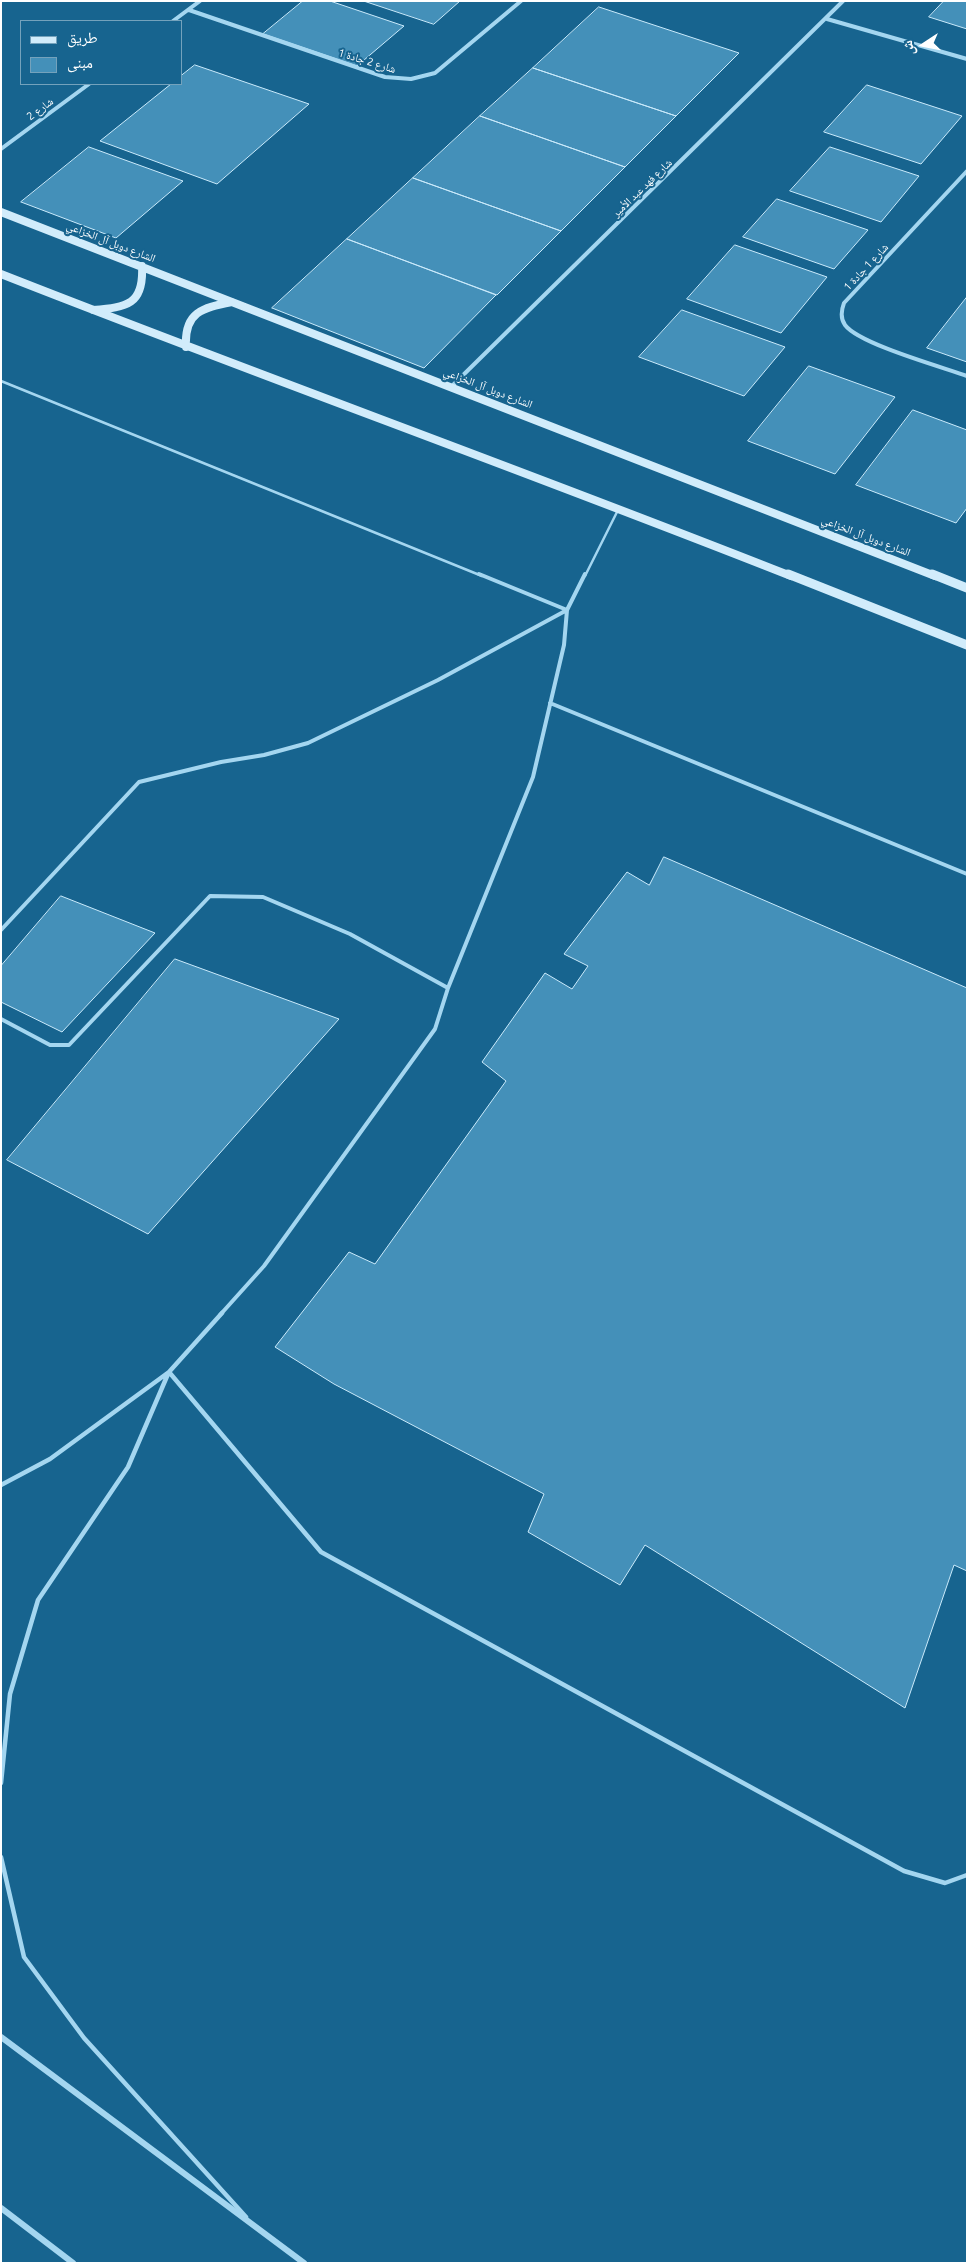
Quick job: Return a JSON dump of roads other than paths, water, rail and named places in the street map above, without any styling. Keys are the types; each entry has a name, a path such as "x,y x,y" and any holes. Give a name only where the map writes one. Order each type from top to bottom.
{"main road":[{"name":"الشارع دوبل آل الخزاعي","path":"1,212 967,588"},
{"path":"90,310 118,308 135,300 143,289 142,266"},
{"path":"1,274 186,347 618,508 967,645"},
{"path":"186,347 184,333 188,322 196,313 211,306 233,302"}],"street":[{"path":"174,20 200,1"},
{"name":"شارع 2 جادة 1","path":"188,10 385,78 411,79 435,73 521,1"},
{"name":"شارع فهد عبد الأمير","path":"452,386 827,19 843,1"},
{"path":"827,19 967,59"},
{"name":"شارع 2","path":"1,149 88,85"},
{"name":"شارع 1 جادة 1","path":"967,171 844,303 840,312 842,322 850,332 967,376"},
{"path":"1,2037 304,2263"},
{"path":"1,2208 73,2263"}],"lane":[{"path":"1,381 567,610"},
{"path":"1,1485 50,1459 169,1372 264,1266 434,1029 448,988 532,777 564,645 567,610 618,508"},
{"path":"1,930 139,782 221,762 264,755 308,743 438,680 567,610"},
{"path":"550,704 967,874"},
{"path":"1,1019 50,1045 69,1045 210,896 263,897 350,934 448,988"},
{"path":"1,1783 10,1694 38,1600 128,1467 169,1372"},
{"path":"169,1372 322,1552 904,1872 946,1882 967,1876"},
{"path":"1,1857 24,1957 84,2038 252,2224"}]}
